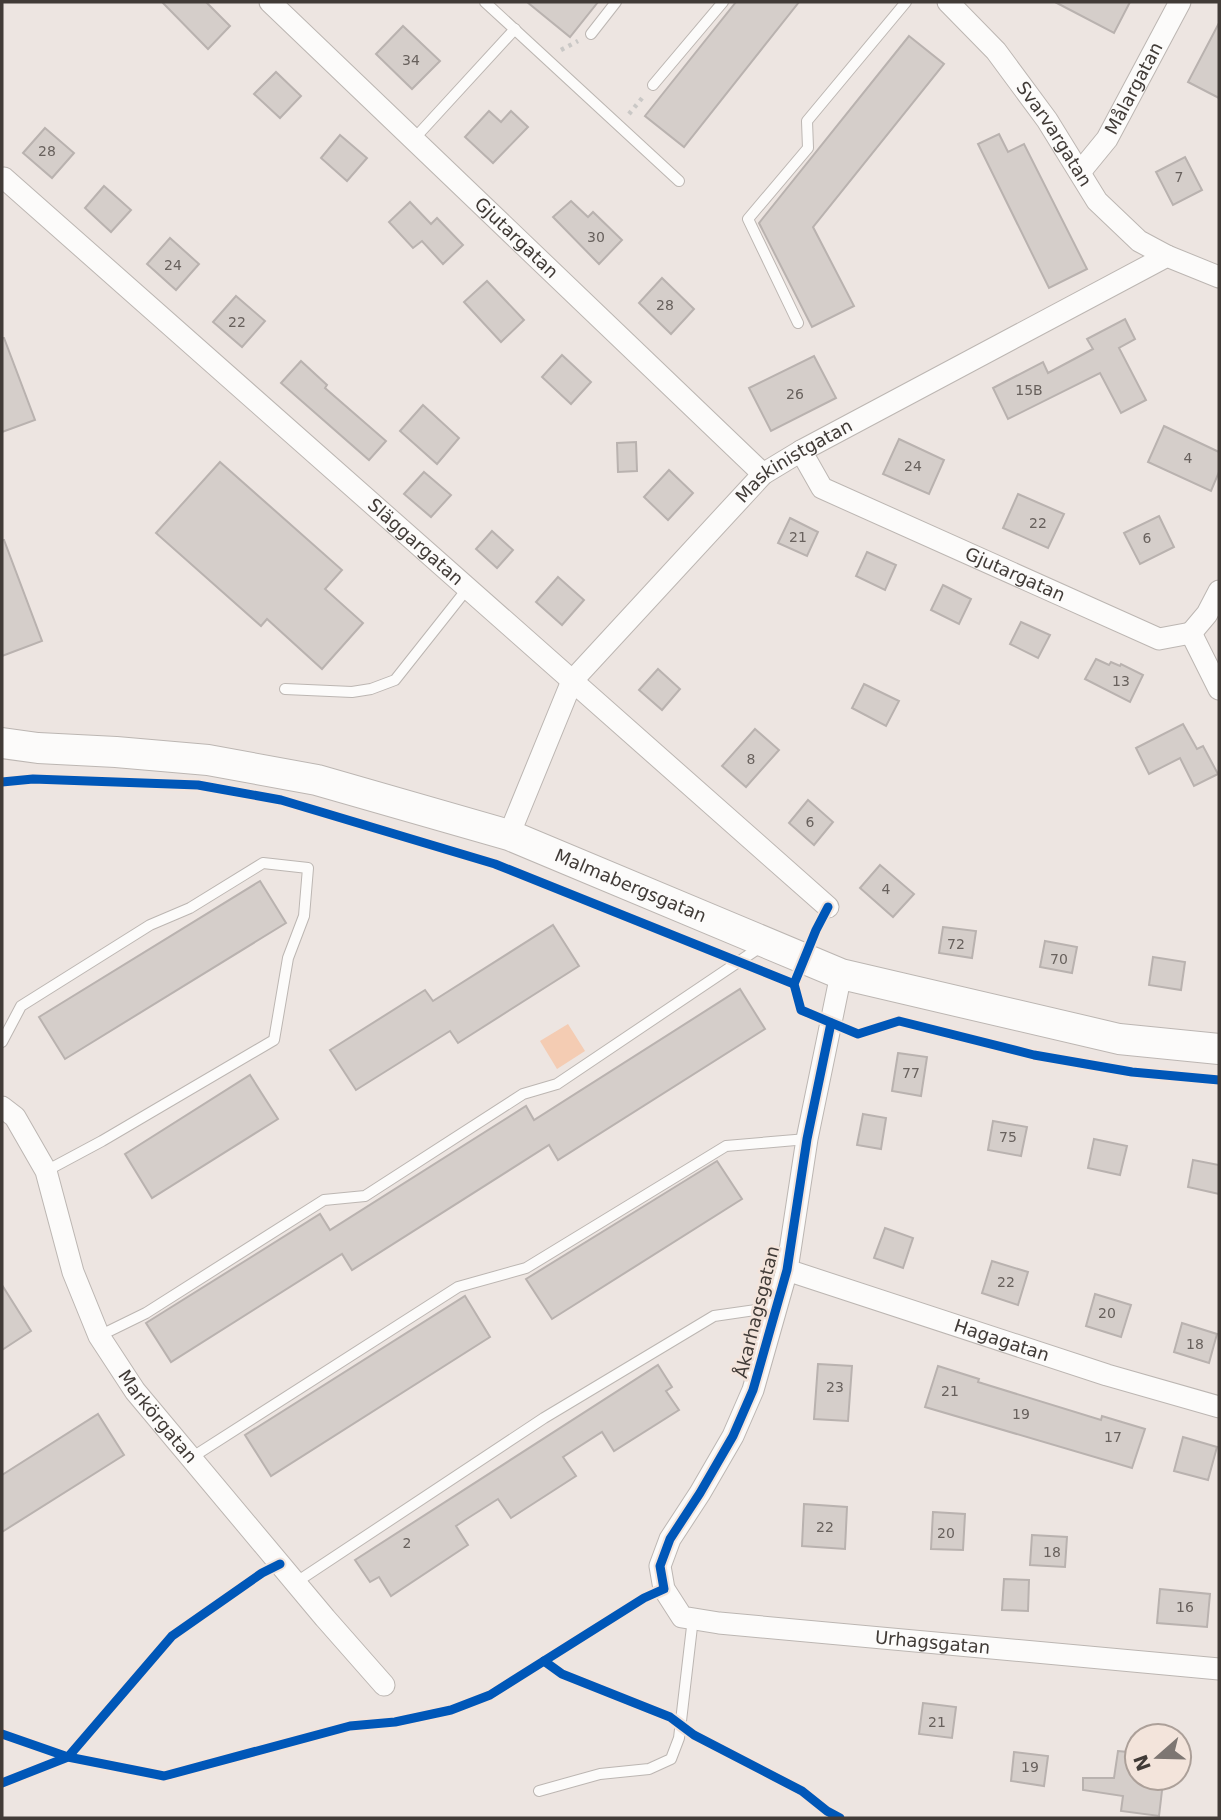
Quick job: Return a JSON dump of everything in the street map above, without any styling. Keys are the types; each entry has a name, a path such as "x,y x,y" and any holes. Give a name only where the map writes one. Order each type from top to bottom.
{"main road":[{"name":"Malmabergsgatan","path":"2,743 208,760 317,780 509,835 841,974 1119,1039 1219,1049"},
{"name":"Malmabergsgatan","path":"2,757 38,748"}],"street":[{"name":"Gjutargatan","path":"270,2 763,474"},
{"name":"Svarvargatan","path":"948,2 996,51 1046,120 1097,201 1139,242 1167,256"},
{"name":"Målargatan","path":"1080,172 1107,139 1180,2"},
{"name":"Släggargatan","path":"3,179 828,907"},
{"name":"Maskinistgatan","path":"509,835 572,681 763,474 801,451 1167,256"},
{"path":"1167,256 1219,277"},
{"name":"Gjutargatan","path":"801,451 822,488 1159,639 1191,633"},
{"path":"1219,591 1208,614 1191,633 1219,689"},
{"name":"Åkarhagsgatan","path":"693,1618 682,1617 664,1589 660,1566 670,1539 733,1436 753,1390 787,1270 807,1139 841,974"},
{"name":"Markörgatan","path":"2,1107 15,1117 46,1171 73,1272 99,1336 135,1391 384,1685"},
{"name":"Hagagatan","path":"787,1270 1107,1375 1219,1407"},
{"name":"Urhagsgatan","path":"693,1618 719,1623 1219,1669"}],"lane":[{"path":"485,2 679,181"},
{"path":"591,34 617,2"},
{"path":"653,85 723,2"},
{"path":"798,323 748,219 808,148 807,121 906,2"},
{"path":"414,139 515,29"},
{"path":"285,689 352,692 395,680 467,589"},
{"path":"2,1042 21,1006 150,925 190,908 263,863 308,868 304,916 288,958 274,1040 46,1171"},
{"path":"99,1336 146,1313 324,1200 365,1196 523,1094 557,1084 767,943"},
{"path":"191,1458 458,1287 526,1268 726,1146 807,1139"},
{"path":"295,1583 544,1418 714,1315 776,1307"},
{"path":"539,1791 600,1774 649,1769 671,1759 679,1738 693,1618"}],"path":[{"path":"546,58 591,34"},
{"path":"619,126 653,85"}],"shaded area":[{"path":"568,1024 585,1051 557,1069 540,1041"}],"building":[{"path":"162,2 206,2 230,26 208,49"},
{"path":"527,2 598,2 570,37"},
{"path":"736,2 799,2 684,147 645,116"},
{"path":"1055,2 1130,2 1114,33"},
{"path":"1219,23 1219,98 1188,82"},
{"path":"403,26 440,61 412,89 376,54"},
{"path":"909,36 944,64 813,227 854,306 812,327 759,223"},
{"path":"276,72 301,96 280,118 254,94"},
{"path":"489,111 501,122 511,111 528,127 493,163 465,137"},
{"path":"45,128 74,153 52,178 23,153"},
{"path":"999,134 1008,152 1024,144 1087,269 1049,288 978,144"},
{"path":"340,135 367,158 347,181 321,158"},
{"path":"1185,157 1202,190 1173,205 1156,172"},
{"path":"104,186 131,210 111,232 85,208"},
{"path":"571,201 588,217 593,212 622,240 599,264 553,217"},
{"path":"410,202 431,224 437,218 463,245 443,264 422,241 413,248 389,222"},
{"path":"170,238 199,264 176,290 147,264"},
{"path":"662,278 694,309 671,334 639,303"},
{"path":"487,281 524,320 501,342 464,302"},
{"path":"236,296 265,321 242,347 213,322"},
{"path":"1125,319 1135,339 1119,348 1146,400 1121,413 1100,373 1008,419 993,388 1043,362 1048,373 1093,349 1087,339"},
{"path":"2,338 35,420 2,432"},
{"path":"562,355 591,382 571,404 542,377"},
{"path":"814,356 836,398 771,431 749,388"},
{"path":"301,361 327,385 325,388 386,441 369,460 281,383"},
{"path":"423,405 459,438 437,464 400,431"},
{"path":"1164,426 1219,452 1219,472 1211,491 1148,462"},
{"path":"899,439 944,460 929,494 883,474"},
{"path":"636,442 637,471 618,472 617,443"},
{"path":"220,462 342,570 325,589 363,623 322,669 267,619 261,626 156,533"},
{"path":"669,470 693,493 668,520 644,497"},
{"path":"424,472 451,495 431,517 404,494"},
{"path":"1018,494 1064,514 1048,548 1003,528"},
{"path":"1159,516 1174,547 1140,564 1124,533"},
{"path":"790,518 818,532 807,556 778,543"},
{"path":"492,531 513,550 497,568 476,549"},
{"path":"2,540 42,641 2,656"},
{"path":"867,552 896,565 885,590 856,576"},
{"path":"558,577 584,600 562,625 536,602"},
{"path":"943,585 971,599 959,624 931,610"},
{"path":"1021,622 1050,635 1038,658 1010,644"},
{"path":"1096,659 1109,665 1111,662 1120,666 1121,664 1143,675 1130,702 1085,679"},
{"path":"658,669 680,689 662,710 639,690"},
{"path":"864,684 899,701 886,726 852,708"},
{"path":"1183,724 1197,749 1203,746 1218,774 1194,786 1180,758 1149,774 1136,748"},
{"path":"755,729 779,750 746,787 722,766"},
{"path":"808,800 833,822 814,845 789,823"},
{"path":"880,865 914,894 893,917 860,888"},
{"path":"260,881 286,923 65,1059 39,1017"},
{"path":"553,925 579,966 458,1043 450,1031 356,1090 330,1050 425,990 433,1001"},
{"path":"943,927 976,931 972,958 939,953"},
{"path":"1045,941 1077,947 1072,973 1040,967"},
{"path":"1153,957 1185,962 1181,990 1149,985"},
{"path":"740,989 765,1029 558,1160 549,1145 352,1270 342,1254 171,1362 146,1323 320,1214 330,1230 526,1106 534,1120"},
{"path":"898,1053 927,1057 921,1096 892,1091"},
{"path":"250,1075 278,1119 152,1198 125,1154"},
{"path":"863,1114 886,1118 881,1149 857,1145"},
{"path":"993,1121 1027,1127 1021,1156 988,1150"},
{"path":"1094,1139 1127,1146 1120,1175 1088,1168"},
{"path":"1193,1160 1219,1165 1219,1194 1188,1187"},
{"path":"717,1161 742,1199 552,1319 526,1279"},
{"path":"885,1228 913,1238 903,1268 874,1258"},
{"path":"992,1261 1028,1272 1018,1305 982,1293"},
{"path":"2,1285 31,1331 2,1350"},
{"path":"1095,1294 1131,1305 1121,1337 1086,1326"},
{"path":"465,1296 490,1337 271,1476 245,1435"},
{"path":"1182,1323 1217,1334 1209,1363 1174,1352"},
{"path":"818,1364 852,1366 848,1421 814,1419"},
{"path":"658,1365 672,1387 666,1391 679,1410 614,1451 602,1432 563,1457 576,1476 511,1518 498,1499 465,1520 456,1526 468,1545 391,1596 379,1577 370,1582 355,1560"},
{"path":"938,1366 979,1379 978,1382 1101,1420 1102,1416 1145,1429 1132,1468 925,1407"},
{"path":"98,1414 124,1455 2,1532 2,1475"},
{"path":"1183,1437 1217,1447 1208,1480 1174,1471"},
{"path":"804,1504 847,1507 845,1549 802,1546"},
{"path":"933,1512 965,1514 963,1550 931,1549"},
{"path":"1032,1535 1067,1537 1065,1567 1030,1565"},
{"path":"1004,1579 1029,1580 1028,1611 1002,1610"},
{"path":"1160,1589 1210,1594 1207,1627 1157,1623"},
{"path":"923,1703 956,1707 952,1738 919,1734"},
{"path":"1118,1751 1123,1752 1123,1792 1162,1792 1159,1816 1121,1811 1123,1796 1083,1790 1083,1778 1114,1778"},
{"path":"1014,1752 1048,1756 1044,1786 1011,1781"}],"cycle path":[{"path":"2,782 33,779 198,785 281,800 495,864 794,984"},
{"path":"828,907 794,984 801,1010 858,1034 899,1021 1034,1055 1132,1072 1219,1080"},
{"path":"2,1783 68,1757 164,1776 350,1726 395,1722 451,1710 490,1695 644,1598 664,1589 660,1566 670,1539 733,1436 753,1390 787,1270 807,1139 831,1023"},
{"path":"2,1734 68,1757 172,1636 262,1573 280,1564"},
{"path":"544,1661 562,1674 670,1717 694,1735 802,1791 840,1818"}]}
